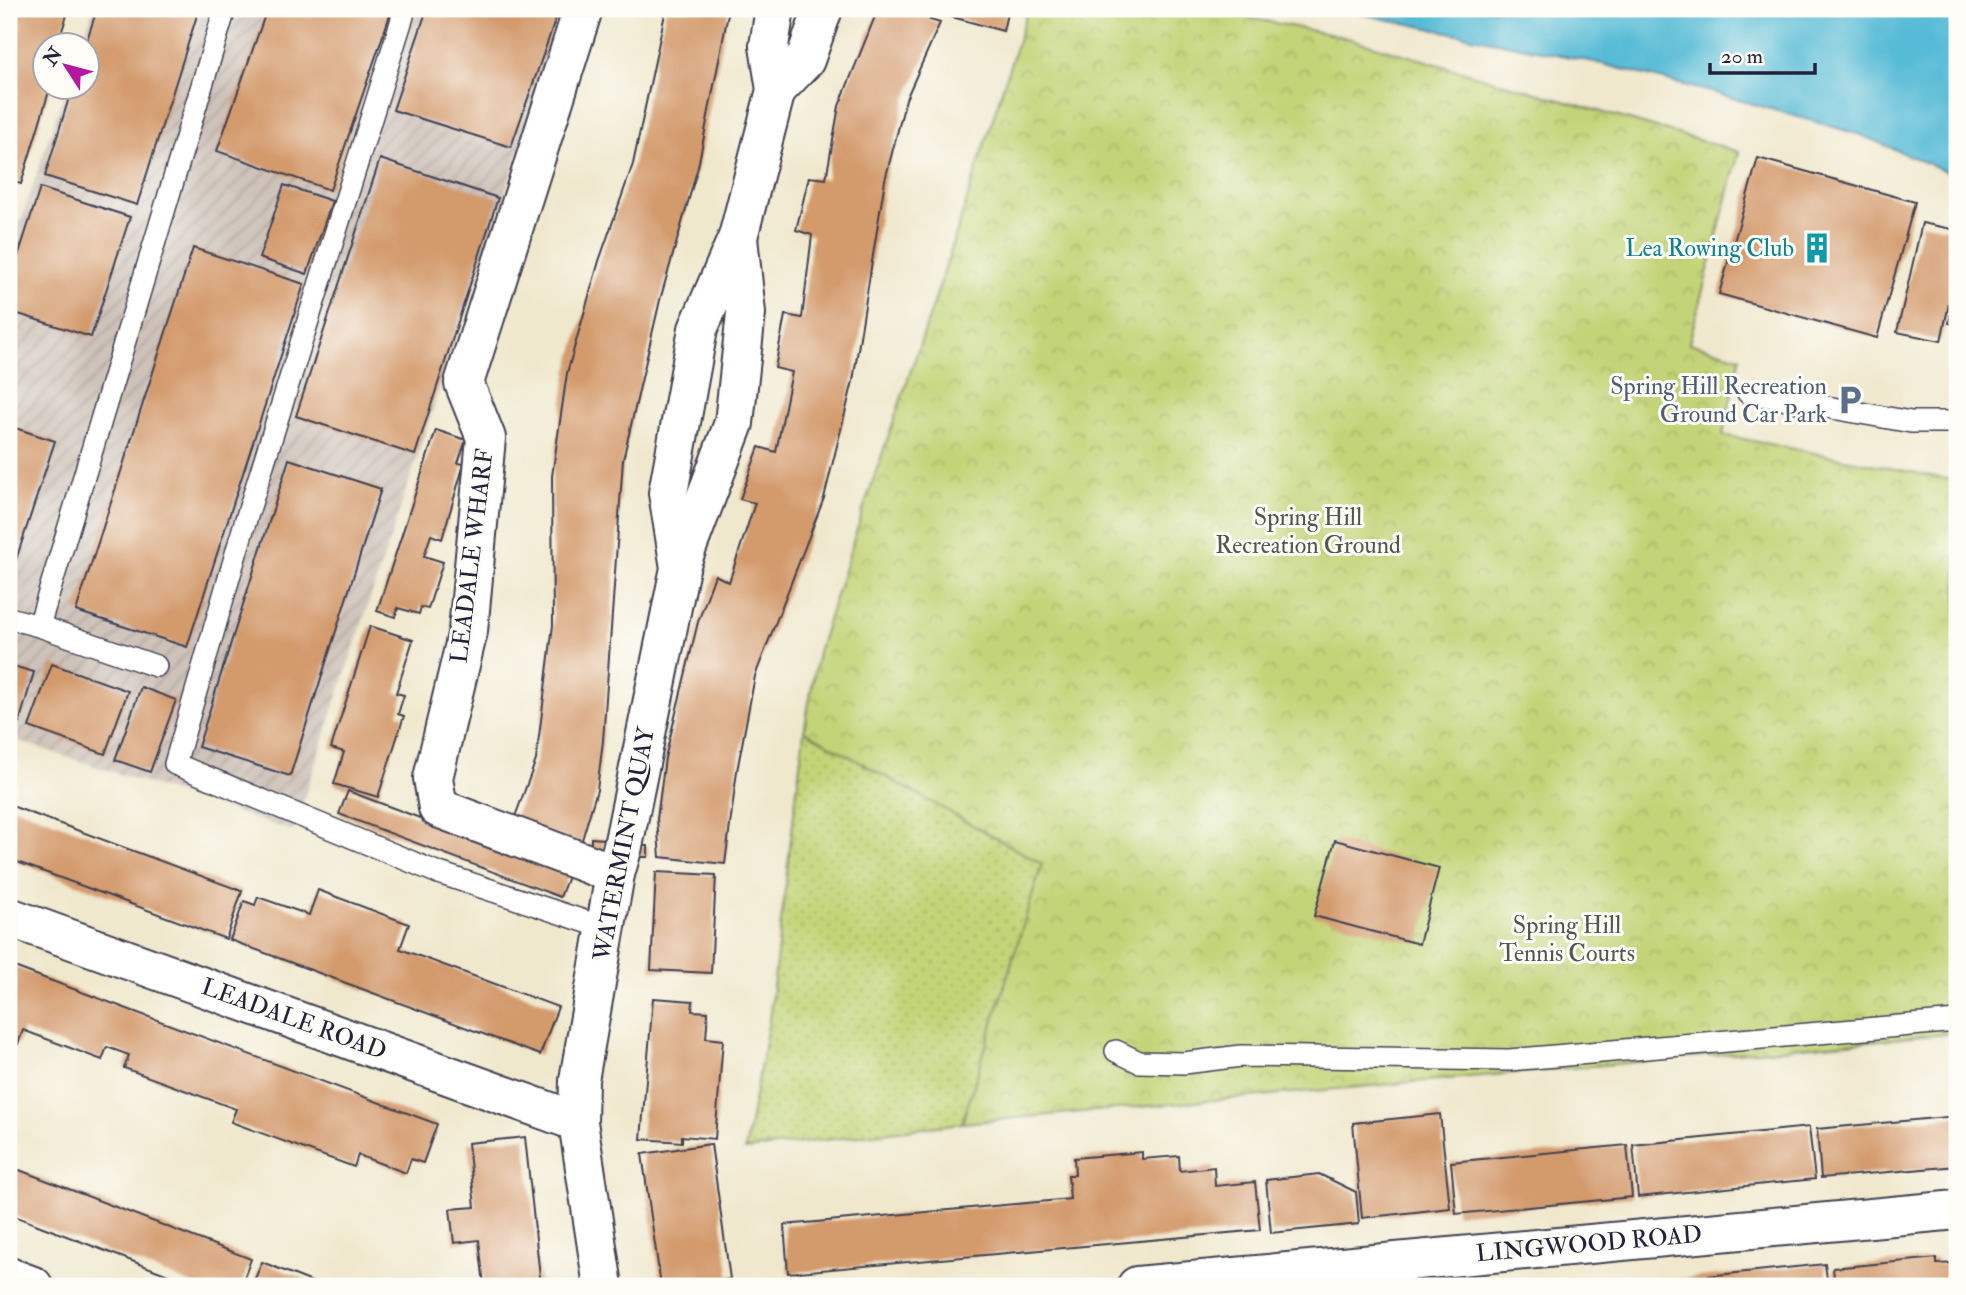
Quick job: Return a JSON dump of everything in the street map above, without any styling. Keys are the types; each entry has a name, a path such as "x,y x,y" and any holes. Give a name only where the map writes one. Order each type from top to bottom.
{"street":[{"name":"LEADALE WHARF","path":"583,9 464,383 486,438 468,631 433,778 438,808 615,874"},
{"name":"WATERMINT QUAY","path":"680,568 668,493 698,329 738,237 776,90 769,46 775,9"},
{"name":"WATERMINT QUAY","path":"776,90 805,60 823,9"},
{"name":"WATERMINT QUAY","path":"603,1286 578,1122 579,1080 615,874 680,568 734,423 747,313 738,237"},
{"name":"LEADALE ROAD","path":"9,917 578,1122"},
{"name":"LINGWOOD ROAD","path":"1137,1286 1957,1210"},
{"path":"9,1277 33,1286"}],"lane":[{"path":"39,626 226,9"},
{"path":"403,16 244,526 175,764 436,872 605,928"},
{"path":"1748,393 1911,422 1957,422"},
{"path":"9,618 156,666"},
{"path":"1116,1051 1139,1062 1184,1063 1241,1056 1509,1060 1957,1021"}],"shaded area":[{"path":"93,9 566,9 293,831 9,738 9,255 61,102 102,102 102,32 85,32"}],"green space":[{"name":"Spring Hill Recreation Ground","path":"1028,9 1205,9 1344,37 1739,152 1689,343 1740,357 1723,435 1957,481 1957,1033 962,1123 1042,864 804,731 818,652"},
{"path":"804,731 1042,864 962,1123 745,1150 769,1020"}],"water":[{"path":"1336,9 1957,9 1957,176 1861,135 1711,92 1594,62"}],"building":[{"path":"9,9 69,9 62,32 32,32 32,102 46,102 21,184 9,180"},
{"path":"97,9 199,9 137,205 45,176 68,102 102,102 102,32 90,32"},
{"path":"267,9 392,9 330,190 217,151"},
{"path":"427,9 559,9 511,147 393,110"},
{"path":"666,9 729,9 698,167 660,300 623,460 603,741 597,790 581,843 513,822 536,760 553,625 552,476 567,373 599,261 633,164"},
{"path":"878,9 1008,9 1003,31 934,12 930,20 940,23 906,99 885,180 853,381 824,498 755,676 737,771 725,864 660,857 657,819 665,758 698,622 715,575 729,582 755,503 740,499 759,447 776,452 792,372 775,368 785,315 802,318 812,235 796,230 809,177 826,179 839,106"},
{"name":"Lea Rowing Club","path":"1758,158 1915,202 1877,338 1719,294"},
{"path":"380,159 498,198 415,455 296,416"},
{"path":"284,185 332,201 307,274 259,258"},
{"path":"40,188 130,217 91,337 9,311 9,284"},
{"path":"1922,223 1957,230 1957,266 1941,341 1897,332"},
{"path":"193,248 304,284 187,647 76,611"},
{"path":"1957,289 1957,325 1949,323"},
{"path":"9,426 55,441 9,581"},
{"path":"436,430 466,440 458,463 464,464 442,539 431,535 424,556 443,562 428,609 421,607 419,614 398,608 395,617 377,611"},
{"path":"289,459 381,489 290,776 198,747"},
{"path":"370,626 413,640 396,693 404,695 398,714 404,716 378,797 334,784 344,752 331,748"},
{"path":"52,664 128,691 105,754 29,727"},
{"path":"9,665 34,672 19,723 9,720"},
{"path":"141,687 176,700 150,772 115,760"},
{"path":"348,791 569,874 560,897 339,814"},
{"path":"9,805 242,891 226,939 9,859"},
{"path":"591,838 604,839 603,850 591,850"},
{"path":"1335,840 1439,868 1419,944 1314,916"},
{"path":"636,846 648,846 648,857 636,857"},
{"path":"656,872 716,875 711,973 651,970"},
{"path":"318,890 409,924 400,949 558,1007 540,1055 230,940 244,901 255,905 258,897 309,915"},
{"path":"9,965 437,1124 423,1163 411,1159 406,1173 358,1155 354,1167 231,1122 236,1109 124,1068 129,1055 107,1047 102,1060 23,1030 18,1044 9,1041"},
{"path":"653,998 693,1001 692,1011 708,1012 706,1038 723,1040 715,1139 682,1136 682,1142 641,1139"},
{"path":"1440,1114 1450,1208 1362,1218 1353,1123"},
{"path":"1957,1116 1957,1166 1821,1178 1817,1129"},
{"path":"1809,1127 1815,1179 1638,1197 1633,1145"},
{"path":"525,1137 541,1286 484,1286 479,1240 454,1243 450,1209 475,1207 468,1143"},
{"path":"711,1144 730,1279 661,1286 642,1154"},
{"path":"1627,1145 1632,1197 1456,1214 1451,1162"},
{"path":"1142,1152 1142,1159 1179,1156 1180,1171 1214,1167 1215,1186 1255,1182 1260,1230 788,1273 784,1225 1070,1199 1068,1175 1075,1175 1074,1158"},
{"path":"9,1166 251,1259 241,1286 197,1286 9,1214"},
{"path":"1319,1174 1356,1192 1359,1224 1271,1233 1266,1180"},
{"path":"1937,1258 1937,1264 1957,1263 1957,1286 1835,1286 1833,1268"},
{"path":"262,1262 322,1286 252,1286"},
{"path":"1825,1264 1828,1286 1648,1286 1648,1282"},
{"path":"1643,1282 1643,1286 1618,1286 1618,1284"}],"place":[{"name":"Lea Rowing Club","path":"1817,248"},
{"name":"Spring Hill Recreation Ground Car Park","path":"1850,400"}],"park label":[{"name":"Spring Hill Tennis Courts","path":"1567,939"}]}
